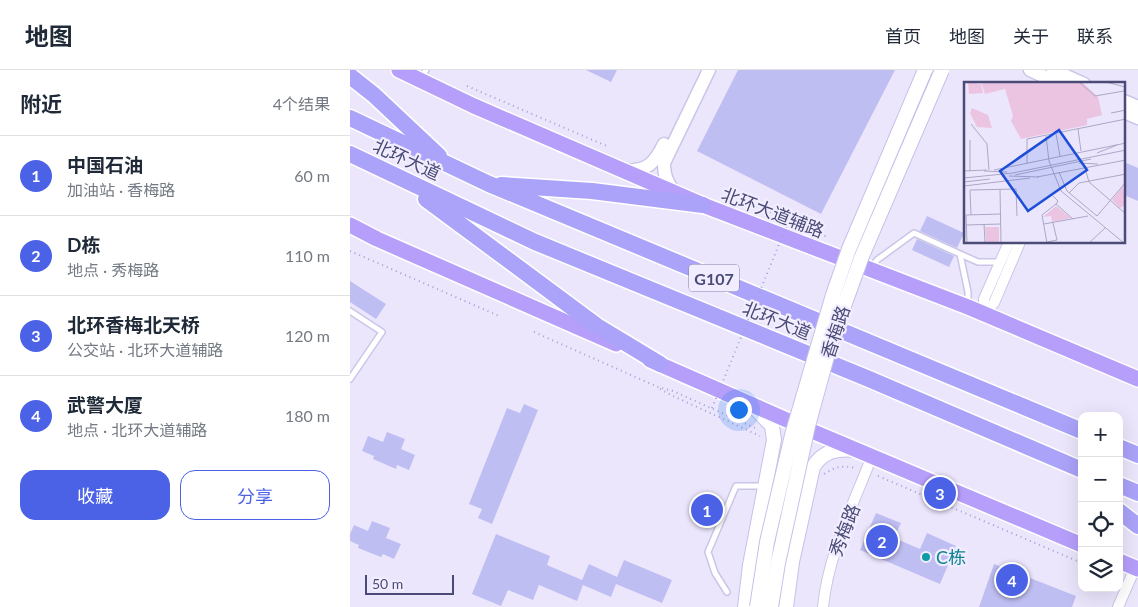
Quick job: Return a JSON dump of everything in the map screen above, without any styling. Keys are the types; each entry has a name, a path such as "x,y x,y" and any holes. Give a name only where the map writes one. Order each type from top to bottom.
{"highway":[{"path":"350,76 452,168"},
{"name":"北环大道","path":"350,118 489,184 1078,429"},
{"name":"北环大道","path":"350,154 536,242 868,379 1078,468"},
{"path":"392,174 597,326 660,364"},
{"path":"489,184 592,191 702,205"},
{"path":"1123,449 1138,455"},
{"path":"1048,456 1078,479"},
{"path":"1123,487 1138,493"},
{"path":"1123,514 1138,526"}],"main road":[{"name":"北环大道辅路","path":"399,70 423,75 474,106 702,205 968,306 1138,379"},
{"name":"香梅路","path":"757,607 767,542 792,435 833,295 849,249 925,70"},
{"name":"香梅路","path":"771,607 778,563 808,426 832,342 862,256 942,70"},
{"path":"350,225 377,239 660,364 1078,543"},
{"path":"745,607 750,565 774,440 772,426 748,402"},
{"path":"786,607 792,562 818,474 816,463 828,452 845,449 867,454"},
{"path":"769,466 782,457 790,456 797,458 818,474"},
{"path":"1123,563 1136,568"}],"street":[{"path":"675,193 667,182 661,160 700,70"},
{"path":"626,171 644,169 661,160 709,70"},
{"path":"1030,70 1056,82"},
{"path":"1053,70 1080,82"},
{"path":"1126,102 1138,107"},
{"path":"1126,113 1138,118"},
{"path":"984,314 984,299 1008,244"},
{"path":"984,314 994,303 1019,244"},
{"name":"秀梅路","path":"823,607 830,566 867,454"},
{"path":"1118,607 1136,568"}],"lane":[{"path":"870,269 877,260 914,233 978,262 1000,262"},
{"path":"960,254 968,292 968,306"},
{"path":"350,311 382,332 350,379"},
{"path":"727,592 716,573 708,552 736,486 765,486"}],"path":[{"path":"464,85 610,148"},
{"path":"739,205 749,203 824,234"},
{"path":"712,408 787,225"},
{"path":"350,252 500,316"},
{"path":"534,332 658,387 671,395 764,438"},
{"path":"658,387 673,391 761,430"},
{"path":"818,474 836,467 846,466 857,469"},
{"path":"878,476 1078,562"}],"building":[{"path":"586,70 617,70 611,82"},
{"path":"738,70 895,70 821,214 697,151"},
{"path":"1126,163 1138,168 1138,201 1126,196"},
{"path":"927,216 964,233 957,248 920,231"},
{"path":"917,239 954,256 949,267 912,250"},
{"path":"350,281 386,304 376,319 350,302"},
{"path":"524,404 538,410 492,524 478,518 482,509 469,504 507,408 520,413"},
{"path":"387,432 405,439 401,449 415,455 409,470 397,465 396,469 373,459 374,456 362,451 368,436 383,442"},
{"path":"876,513 901,523 894,538 920,549 927,533 956,546 940,584 860,550"},
{"path":"372,521 390,528 386,538 401,544 394,559 383,554 381,557 358,548 359,545 350,541 350,534 354,525 368,531"},
{"path":"496,534 550,556 547,565 582,580 589,564 617,577 624,560 672,580 662,603 616,584 611,597 583,585 577,601 539,585 533,600 508,590 501,606 472,594"},
{"path":"994,564 1076,596 1072,607 979,607"}],"place":[{"name":"北环香梅北天桥","path":"940,493"},
{"name":"中国石油","path":"707,510"},
{"name":"D栋","path":"882,541"},
{"name":"C栋","path":"926,557"},
{"name":"武警大厦","path":"1012,580"}]}
